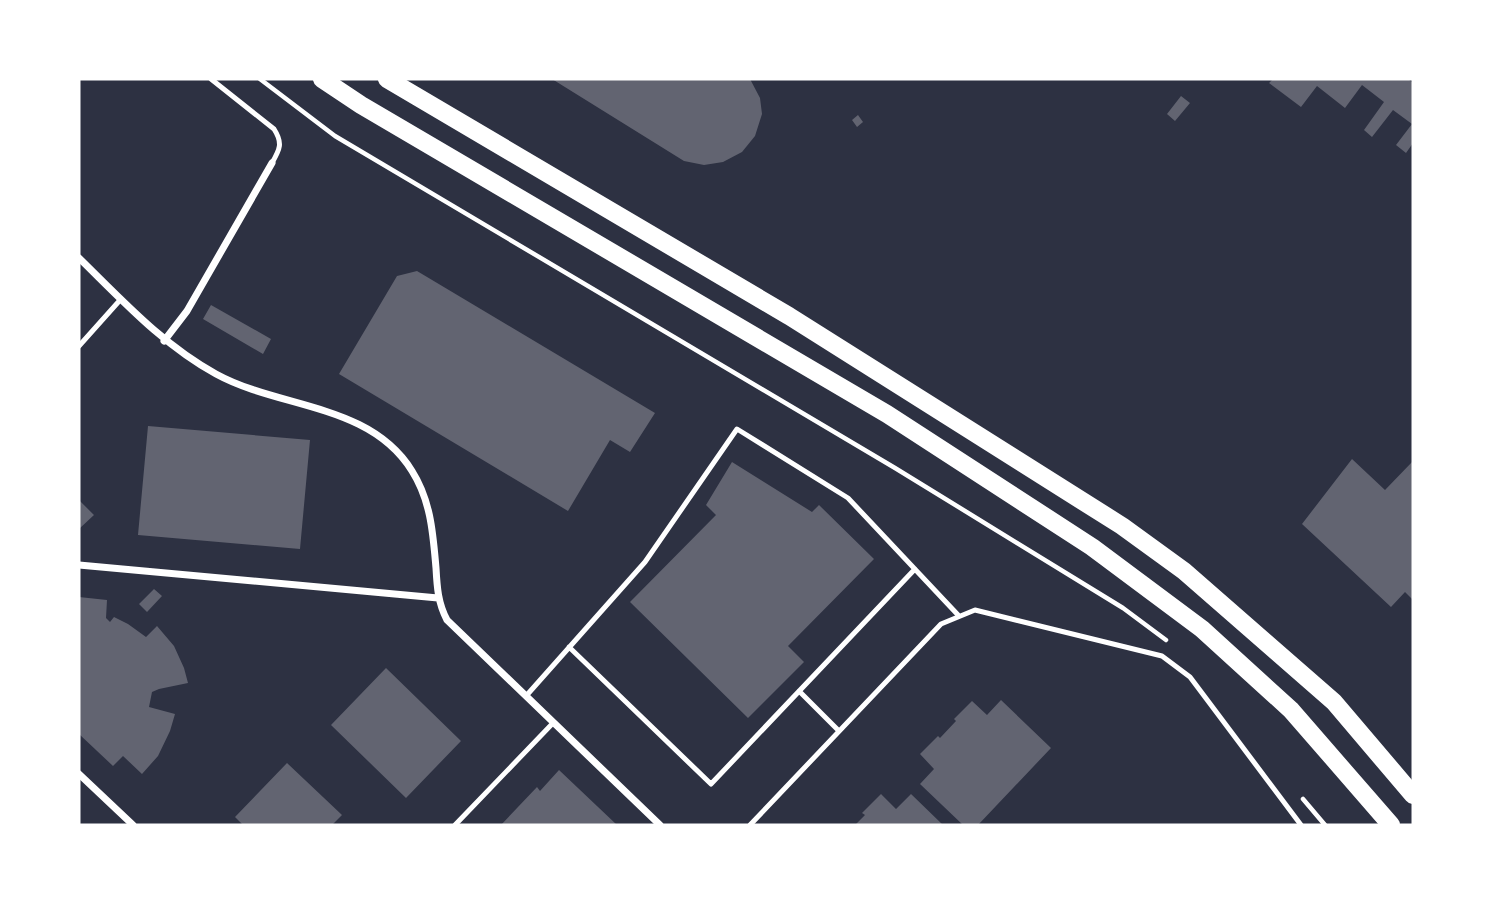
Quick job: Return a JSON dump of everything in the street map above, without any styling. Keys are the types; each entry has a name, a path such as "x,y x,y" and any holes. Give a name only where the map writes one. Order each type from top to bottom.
{"main road":[{"path":"322,79 887,415 1092,547 1202,629 1291,710 1391,825"},
{"path":"387,79 789,316 1122,526 1184,571 1334,702 1413,795"}],"street":[{"path":"164,341 187,311 272,163"},
{"path":"79,258 164,341 218,376 257,393 347,418 393,448 411,470 425,496 432,524 438,598 447,620 660,825"},
{"path":"79,565 438,598"},
{"path":"79,774 133,825"}],"lane":[{"path":"211,79 274,129 279,136 281,148 272,163"},
{"path":"79,345 121,299"},
{"path":"526,696 645,562 737,429 848,498 959,616"},
{"path":"569,647 711,784 915,569"},
{"path":"750,825 941,624 975,610 1162,656 1190,677 1301,825"},
{"path":"799,691 839,732"},
{"path":"455,825 554,723"}],"path":[{"path":"260,79 335,136 895,468 1123,608 1174,645"},
{"path":"1297,790 1325,825"}],"building":[{"path":"552,79 750,79 760,98 762,114 755,136 742,152 723,162 704,165 684,161"},
{"path":"1273,79 1408,79 1413,83 1413,143 1406,153 1396,145 1412,124 1393,110 1372,137 1364,130 1384,102 1362,85 1345,108 1317,86 1301,107 1269,83"},
{"path":"1181,96 1190,103 1175,121 1167,114"},
{"path":"858,115 863,122 857,127 852,120"},
{"path":"417,271 655,413 630,452 610,440 568,511 339,374 397,276"},
{"path":"211,305 271,339 263,354 203,319"},
{"path":"148,426 310,440 300,549 138,535"},
{"path":"1352,459 1385,490 1413,461 1413,600 1405,592 1391,607 1302,524"},
{"path":"732,462 812,512 819,505 874,559 788,646 804,662 748,718 630,602 716,515 706,505"},
{"path":"79,500 94,515 79,529"},
{"path":"154,589 162,596 147,612 139,604"},
{"path":"79,597 107,600 106,618 110,622 114,617 146,637 157,626 174,646 184,668 188,683 152,692 149,707 175,714 158,756 142,774 123,756 113,766 79,734"},
{"path":"386,668 461,741 406,798 331,725"},
{"path":"1001,700 1051,748 978,825 963,825 920,784 934,769 920,754 938,736 940,738 972,701 987,715"},
{"path":"287,763 342,815 332,825 243,825 235,817"},
{"path":"559,770 617,825 501,825 537,787 540,791"},
{"path":"881,794 896,809 911,794 943,825 855,825 865,815 862,813"}]}
